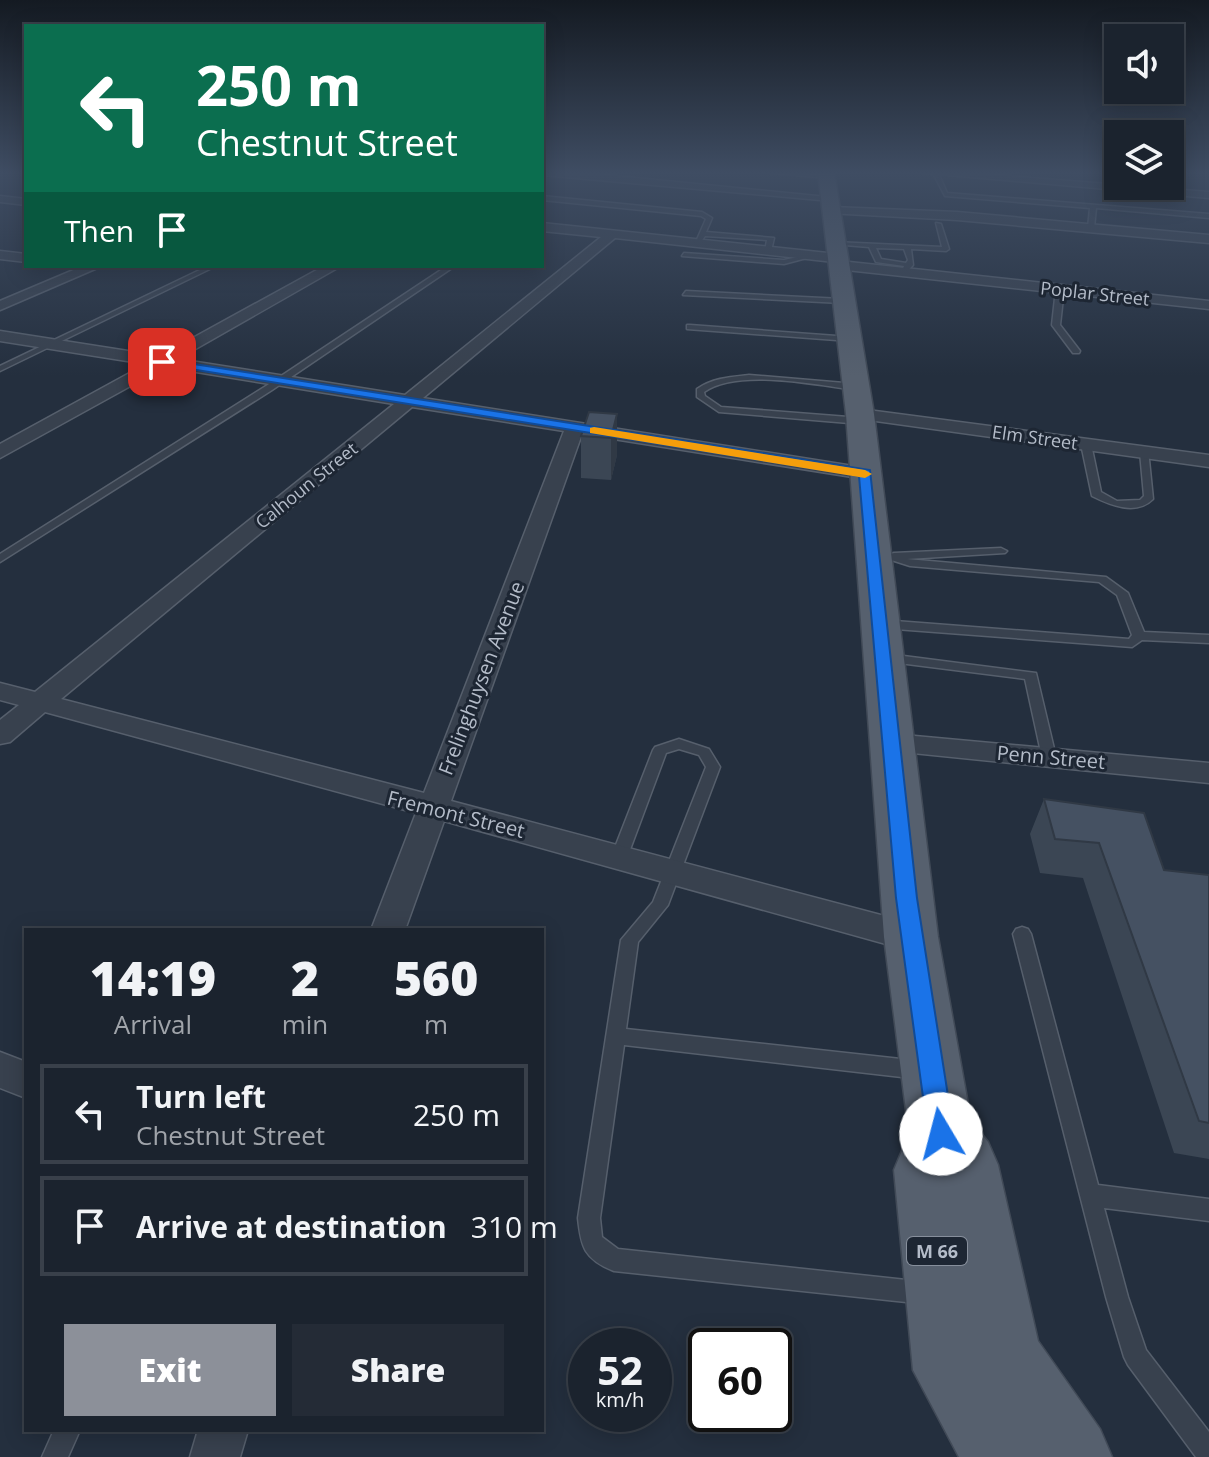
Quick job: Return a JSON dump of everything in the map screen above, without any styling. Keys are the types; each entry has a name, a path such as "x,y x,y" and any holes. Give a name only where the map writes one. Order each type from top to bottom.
{"main road":[{"name":"M 66","path":"835,240 859,407 865,473 881,556 883,641 911,937 936,1103 927,1170 951,1370 1004,1457"},
{"name":"M 66","path":"936,1103 965,1165 1004,1357 1072,1457"}],"street":[{"name":"Calhoun Street","path":"0,735 605,240"},
{"name":"Poplar Street","path":"698,240 811,256 837,256 907,269 1060,289 1209,305"},
{"path":"0,255 24,258"},
{"path":"0,306 87,268"},
{"path":"0,452 330,268"},
{"path":"0,336 865,473"},
{"name":"Elm Street","path":"859,407 1209,461"},
{"name":"Frelinghuysen Avenue","path":"389,928 575,427"},
{"name":"Fremont Street","path":"0,691 620,855 911,937"},
{"name":"Penn Street","path":"893,743 1209,773"},
{"path":"0,1070 24,1079"},
{"path":"215,1457 222,1432"}],"lane":[{"path":"698,240 684,255 784,262 811,256"},
{"path":"837,256 872,246 946,249 943,240"},
{"path":"872,246 880,262 907,269 907,247"},
{"path":"0,369 209,268"},
{"path":"0,559 281,380 449,268"},
{"path":"1060,289 1056,325 1076,351"},
{"path":"686,293 842,301"},
{"path":"690,327 850,339"},
{"path":"739,378 859,407 719,409 701,397 700,391 707,384 739,378"},
{"path":"1086,444 1096,494 1115,504 1143,503 1149,497 1145,452"},
{"path":"881,556 1001,551"},
{"path":"881,556 910,563 1102,579 1122,593 1139,636"},
{"path":"883,641 1132,643 1139,636 1209,639"},
{"path":"883,641 1031,676 1049,757"},
{"path":"620,855 660,750 679,744 704,752 713,767 676,871 657,912 630,940 589,1218 592,1243 598,1252 614,1260 906,1294 942,1293"},
{"path":"1022,934 1136,1357 1209,1453"},
{"path":"616,1036 936,1103"},
{"path":"1090,1195 1209,1210"},
{"path":"55,1457 66,1432"}],"building":[{"path":"589,412 617,414 611,438 581,436"},
{"path":"1044,799 1144,813 1164,870 1209,875 1209,1123 1199,1121 1099,843 1055,839"}],"slow traffic":[{"path":"594,430 865,474"}],"route":[{"path":"162,362 865,473 911,937 941,1134"}]}
